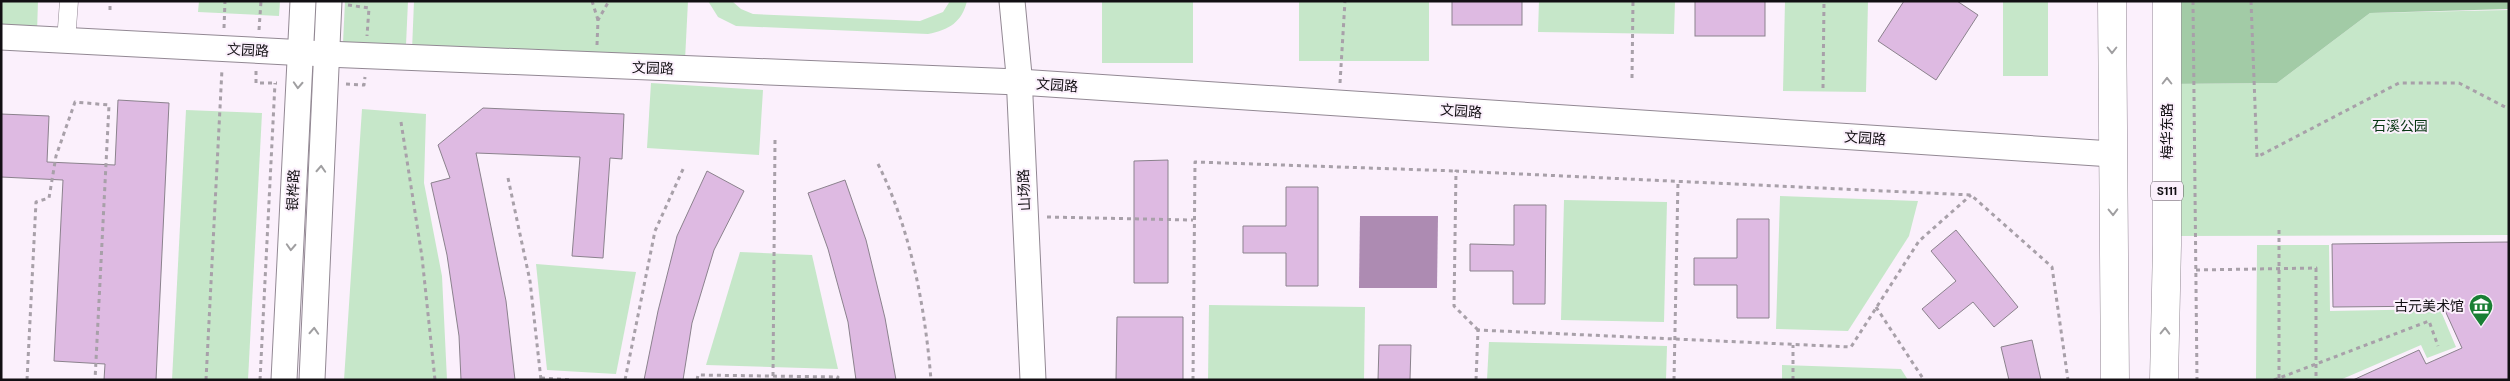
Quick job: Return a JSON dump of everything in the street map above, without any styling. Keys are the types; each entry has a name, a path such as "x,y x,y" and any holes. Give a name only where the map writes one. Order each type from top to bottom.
{"main road":[{"path":"2112,1 2115,380"},
{"name":"梅华东路","path":"2164,380 2167,245 2167,1"}],"street":[{"path":"66,41 69,1"},
{"name":"银桦路","path":"284,380 303,1"},
{"name":"银桦路","path":"312,380 329,1"},
{"name":"山场路","path":"1012,1 1019,82 1033,380"},
{"name":"文园路","path":"1,37 300,53 1019,82 2112,154"}],"path":[{"path":"110,1 110,10"},
{"path":"206,380 225,1"},
{"path":"592,1 598,20 596,65"},
{"path":"598,20 609,1"},
{"path":"1339,103 1345,1"},
{"path":"1632,78 1633,1"},
{"path":"1824,1 1824,88"},
{"path":"2193,1 2196,380"},
{"path":"2251,1 2257,157 2399,83 2459,83 2505,107 2509,106"},
{"path":"260,380 275,83"},
{"path":"27,380 36,202 49,198 56,156 75,102 109,105 95,380"},
{"path":"401,122 422,258 435,380"},
{"path":"773,376 775,140"},
{"path":"1193,380 1195,162 1456,171 1972,194 2052,268 2068,380"},
{"path":"878,164 890,188 914,268 928,349 931,380"},
{"path":"625,380 655,230 684,167"},
{"path":"1456,171 1454,306 1478,330 1850,347 1919,241 1972,194"},
{"path":"508,178 530,281 541,379 573,380"},
{"path":"1674,380 1678,181"},
{"path":"1025,216 1193,220"},
{"path":"2279,230 2280,378"},
{"path":"2196,270 2316,268 2316,380"},
{"path":"1876,307 1924,380"},
{"path":"2274,380 2429,320 2438,346"},
{"path":"1476,380 1478,330"},
{"path":"1793,344 1793,380"},
{"path":"697,380 698,375 838,377 838,380"}],"green space":[{"path":"1,1 38,1 37,32 1,30"},
{"path":"199,1 280,1 279,16 198,12"},
{"path":"345,1 408,1 406,45 343,43"},
{"path":"414,1 688,1 685,60 412,50"},
{"path":"708,1 732,1 741,9 753,14 920,21 943,12 950,1 967,1 962,14 954,24 928,34 736,26 718,17"},
{"path":"1102,1 1193,1 1193,63 1102,63"},
{"path":"1299,1 1429,1 1429,61 1299,61"},
{"path":"1539,1 1675,1 1674,34 1538,32"},
{"path":"1785,1 1868,1 1866,92 1783,91"},
{"path":"2003,1 2048,1 2048,76 2003,76"},
{"path":"2167,1 2509,1 2509,9 2370,13 2277,83 2167,84"},
{"name":"石溪公园","path":"2509,10 2509,235 2168,236 2167,84 2277,83 2370,13"},
{"path":"651,83 763,90 759,155 647,148"},
{"path":"362,109 426,114 424,183 442,276 447,380 344,380"},
{"path":"186,110 262,113 248,380 172,380"},
{"path":"1780,196 1918,201 1909,236 1848,331 1776,329"},
{"path":"1564,200 1667,202 1664,322 1561,320"},
{"path":"2257,245 2329,245 2330,311 2440,309 2456,347 2427,358 2421,345 2340,380 2256,380"},
{"path":"740,252 812,255 838,369 706,365"},
{"path":"536,264 636,272 616,374 547,370"},
{"path":"1209,305 1365,307 1364,380 1208,380"},
{"path":"1489,342 1667,346 1666,380 1487,380"},
{"path":"1782,365 1901,369 1908,380 1782,380"}],"shaded area":[{"path":"1360,216 1438,216 1437,288 1359,288"}],"building":[{"path":"1452,1 1522,1 1522,25 1452,25"},
{"path":"1695,1 1765,1 1765,36 1695,36"},
{"path":"1904,1 1957,1 1978,15 1936,80 1878,41"},
{"path":"118,100 169,103 156,380 104,380 105,364 54,361 63,180 1,177 1,114 49,116 47,162 115,165"},
{"path":"483,108 624,114 622,159 610,158 603,258 572,256 580,157 476,153 506,301 515,380 461,380 459,336 447,255 431,183 450,178 438,145"},
{"path":"1168,160 1168,283 1134,283 1134,161"},
{"path":"707,171 744,191 714,250 692,323 683,380 644,380 658,311 677,236"},
{"path":"845,180 866,240 885,318 896,380 856,380 848,322 828,249 808,193"},
{"path":"1286,187 1318,187 1318,286 1286,286 1286,253 1243,253 1243,226 1286,226"},
{"path":"1514,205 1546,205 1545,304 1513,304 1513,271 1470,271 1470,244 1514,245"},
{"path":"1737,219 1769,219 1769,318 1737,318 1737,285 1694,285 1694,258 1737,258"},
{"path":"1956,230 2018,307 1994,327 1973,302 1939,329 1922,309 1956,281 1931,251"},
{"name":"古元美术馆","path":"2509,242 2509,380 2353,380 2419,350 2426,364 2462,348 2443,306 2333,307 2332,244"},
{"path":"1117,317 1183,317 1183,380 1116,380"},
{"path":"2032,340 2041,380 2009,380 2001,347"},
{"path":"1379,345 1411,345 1410,380 1378,380"}],"place":[{"name":"古元美术馆","path":"2481,327"}]}
